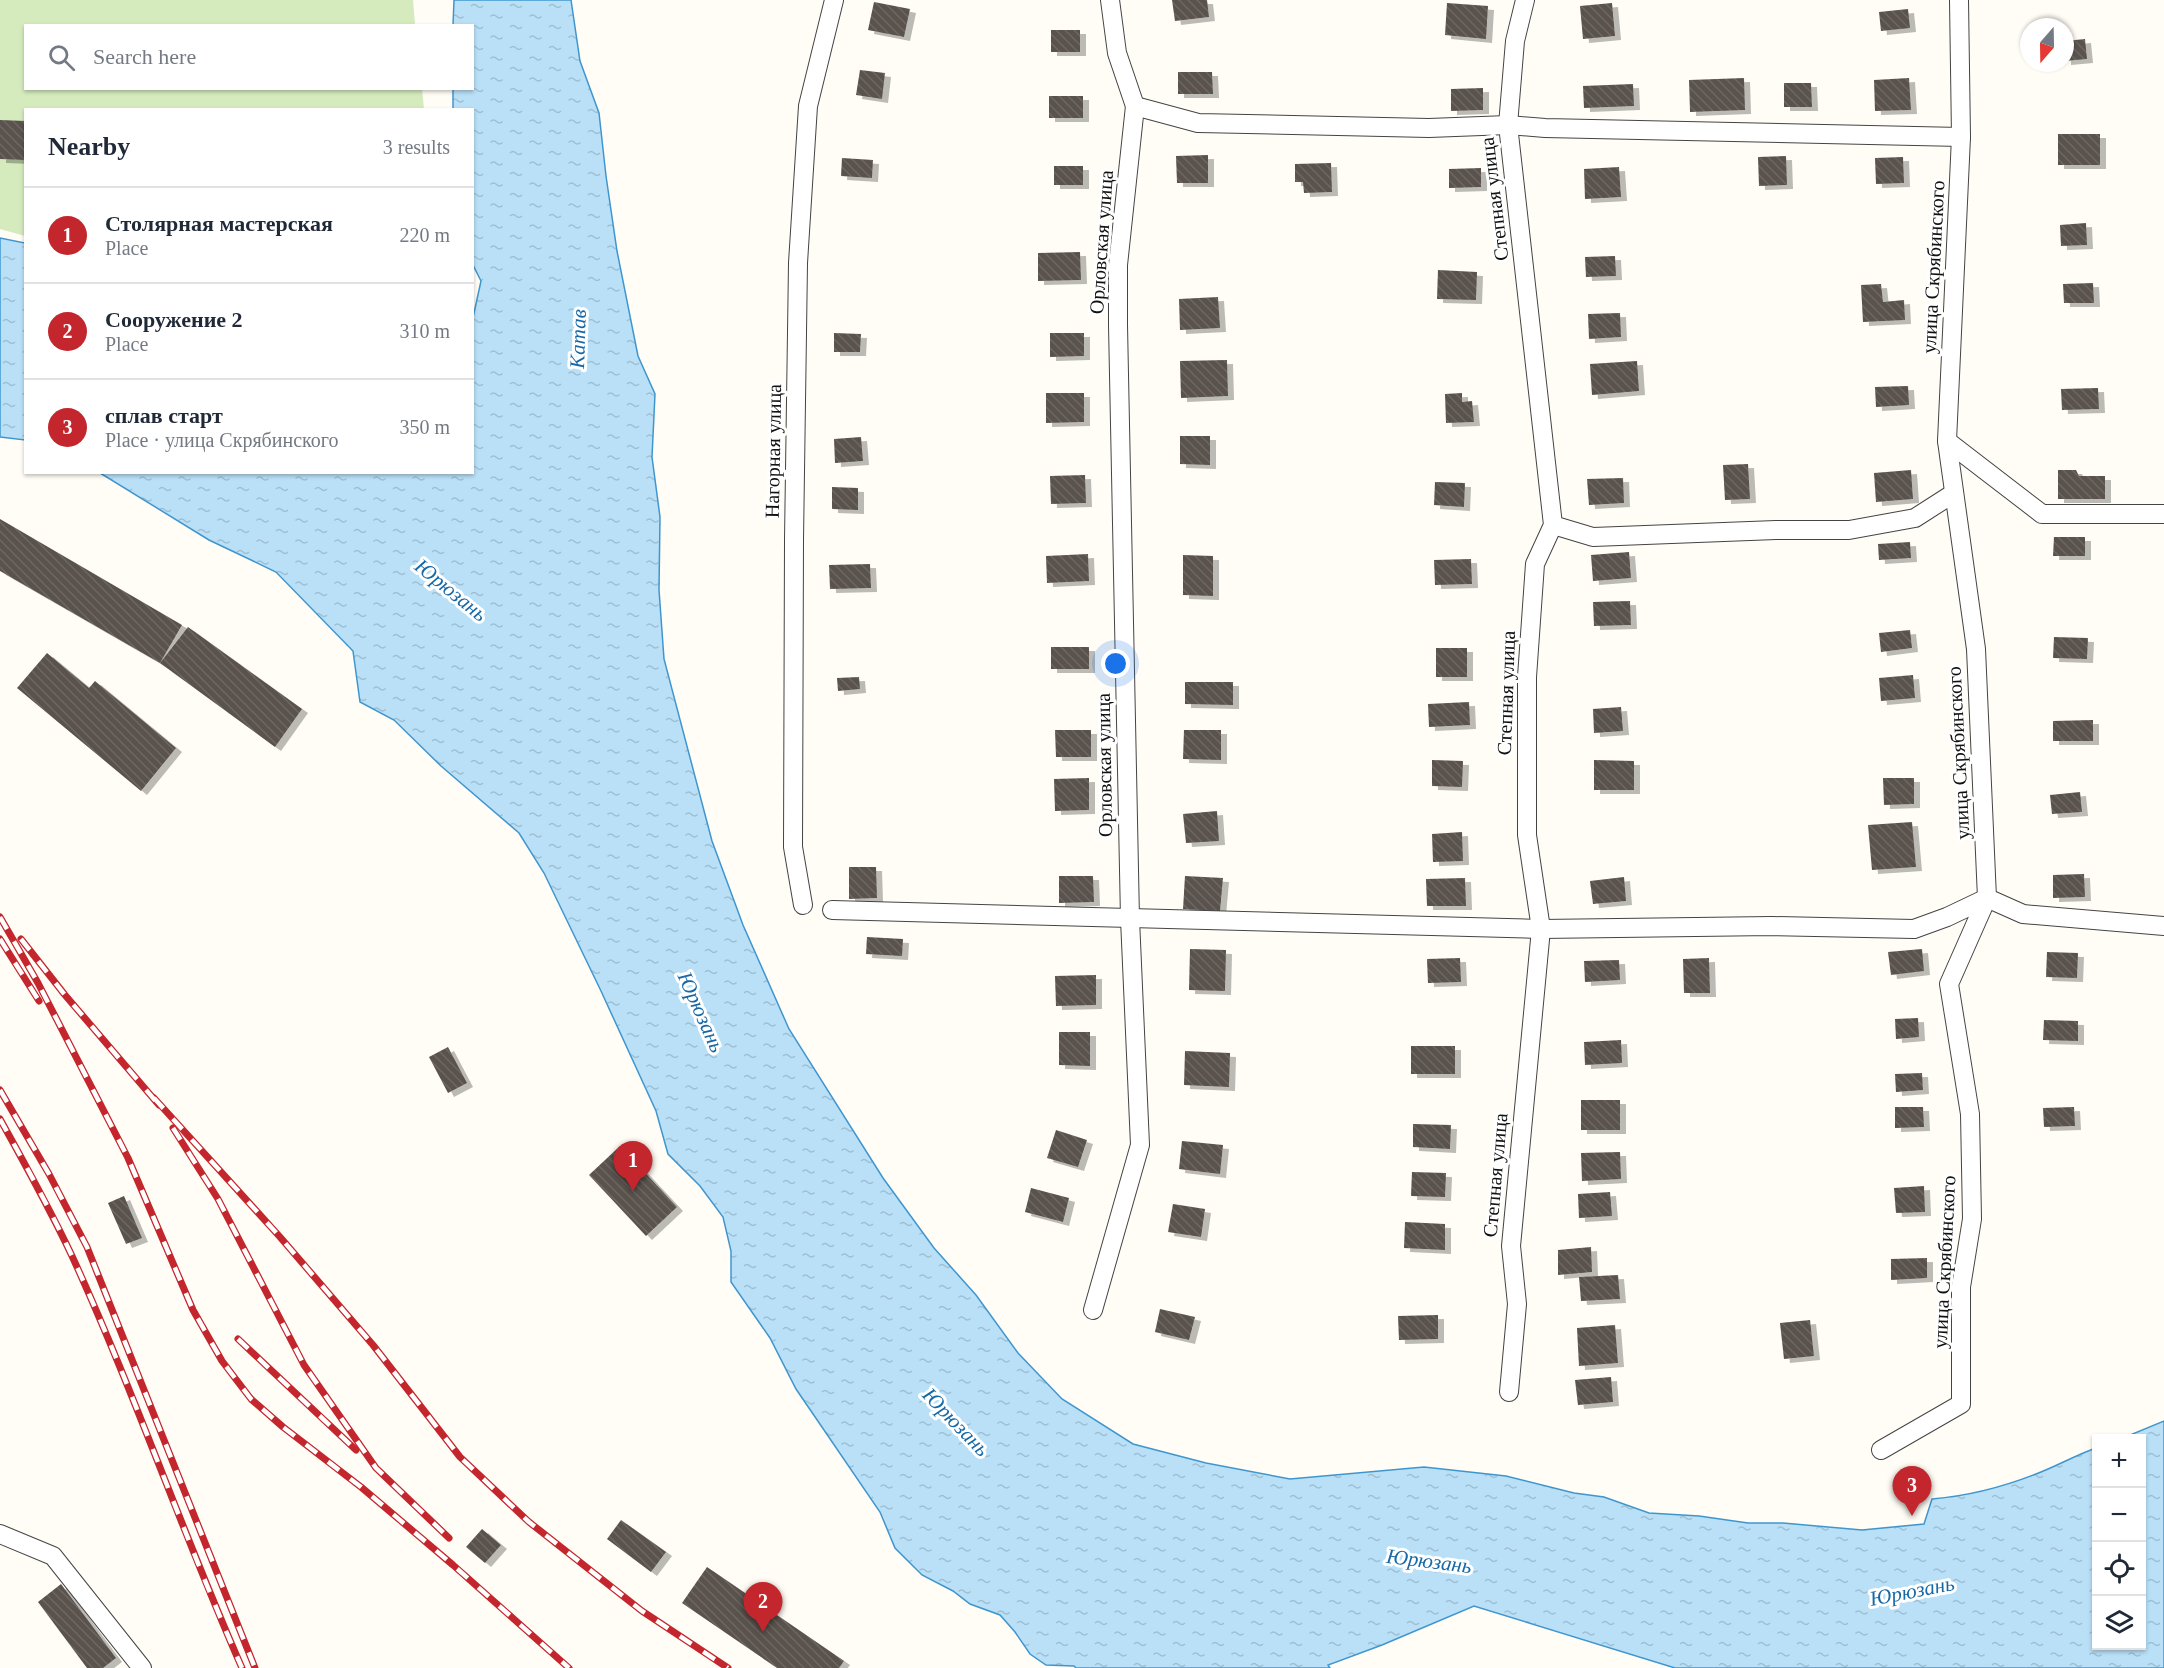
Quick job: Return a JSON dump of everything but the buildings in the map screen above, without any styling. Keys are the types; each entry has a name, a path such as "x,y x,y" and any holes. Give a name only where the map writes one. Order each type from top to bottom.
{"street":[{"name":"Нагорная улица","path":"802,905 793,847 798,263 808,106 834,0"},
{"path":"1110,0 1117,53 1135,106 1198,123 1429,128 1508,125 1545,128 1961,137"},
{"name":"Степная улица","path":"1509,1392 1517,1304 1510,1246 1541,929 1527,835 1527,677 1535,564 1553,525 1508,125 1515,42 1525,0"},
{"name":"улица Скрябинского","path":"1881,1450 1961,1404 1961,1287 1972,1219 1970,1114 1949,984 1987,898 1976,649 1947,441 1961,137 1959,0"},
{"name":"Орловская улица","path":"1092,1310 1140,1145 1130,920 1118,325 1118,265 1135,106"},
{"path":"1947,441 2042,514 2164,514"},
{"path":"1553,525 1593,537 1776,530 1849,530 1915,518 1954,493"},
{"path":"832,910 1130,920 1541,929 1772,926 1914,929 1947,917 1987,898 2023,914 2164,926"},
{"path":"0,1534 53,1556 142,1668"}],"green space":[{"path":"0,0 413,0 415,24 24,24 24,90 422,90 424,108 24,108 24,236 0,229"}],"water":[{"path":"454,0 571,0 580,61 599,113 617,251 638,356 655,394 652,457 660,517 659,590 664,659 712,841 743,925 789,1029 883,1178 934,1248 976,1295 1018,1353 1062,1399 1133,1444 1206,1463 1290,1479 1424,1467 1506,1476 1574,1493 1604,1497 1649,1513 1699,1516 1748,1523 1783,1523 1862,1530 1924,1524 1932,1499 1972,1493 2011,1483 2092,1450 2092,1650 2146,1650 2146,1434 2133,1434 2164,1421 2164,1668 1675,1668 1474,1606 1328,1665 1330,1668 1076,1668 1046,1665 1030,1654 1000,1615 970,1604 953,1591 922,1575 895,1548 880,1512 796,1389 770,1338 731,1282 731,1251 723,1217 700,1186 668,1154 656,1111 601,991 544,873 519,833 441,766 394,720 360,702 353,651 276,572 209,540 102,474 474,474 474,313 481,281 474,267 474,108 453,108 453,90 474,90 474,24 453,24"},
{"path":"0,238 24,243 24,440 0,437"}],"railway":[{"path":"0,917 38,983 128,1158 193,1310 222,1361 251,1399 283,1427 361,1487 569,1668"},
{"path":"0,939 39,1001"},
{"path":"21,939 65,995 159,1105"},
{"path":"0,1090 49,1174 87,1247 255,1668"},
{"path":"154,1098 280,1237 373,1345 460,1457 529,1522 642,1611 728,1668"},
{"path":"0,1119 55,1221 95,1307 242,1668"},
{"path":"173,1128 218,1199 304,1365 376,1468 449,1538"},
{"path":"238,1339 356,1450"}],"place":[{"name":"Столярная мастерская","path":"633,1191"},
{"name":"сплав старт","path":"1912,1516"},
{"name":"Сооружение 2","path":"763,1632"}],"water label":[{"name":"Катав","path":"578,339"},
{"name":"Юрюзань","path":"451,590"},
{"name":"Юрюзань","path":"701,1012"},
{"name":"Юрюзань","path":"956,1422"},
{"name":"Юрюзань","path":"1429,1561"},
{"name":"Юрюзань","path":"1912,1591"}]}
